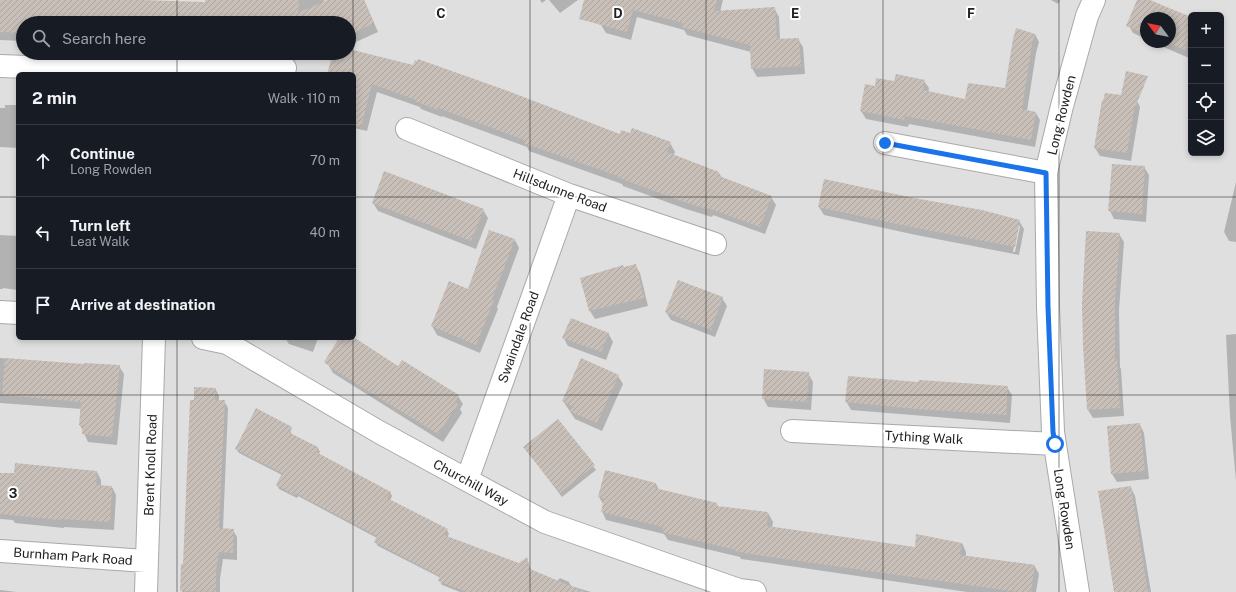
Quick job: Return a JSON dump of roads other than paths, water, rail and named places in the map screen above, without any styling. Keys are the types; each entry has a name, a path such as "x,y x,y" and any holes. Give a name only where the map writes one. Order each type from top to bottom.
{"street":[{"name":"Long Rowden","path":"1078,592 1053,432 1048,307 1046,173 1070,76 1087,16 1094,0"},
{"path":"0,66 110,72 284,68"},
{"name":"Hillsdunne Road","path":"407,130 569,195 715,244"},
{"path":"885,143 1046,173"},
{"name":"Swaindale Road","path":"467,480 569,195"},
{"path":"0,312 16,313"},
{"name":"Brent Knoll Road","path":"146,592 154,340"},
{"name":"Churchill Way","path":"213,340 227,343 379,432 545,522 739,590 755,592"},
{"name":"Tything Walk","path":"792,431 1055,444"},
{"name":"Burnham Park Road","path":"0,551 146,561"}]}
